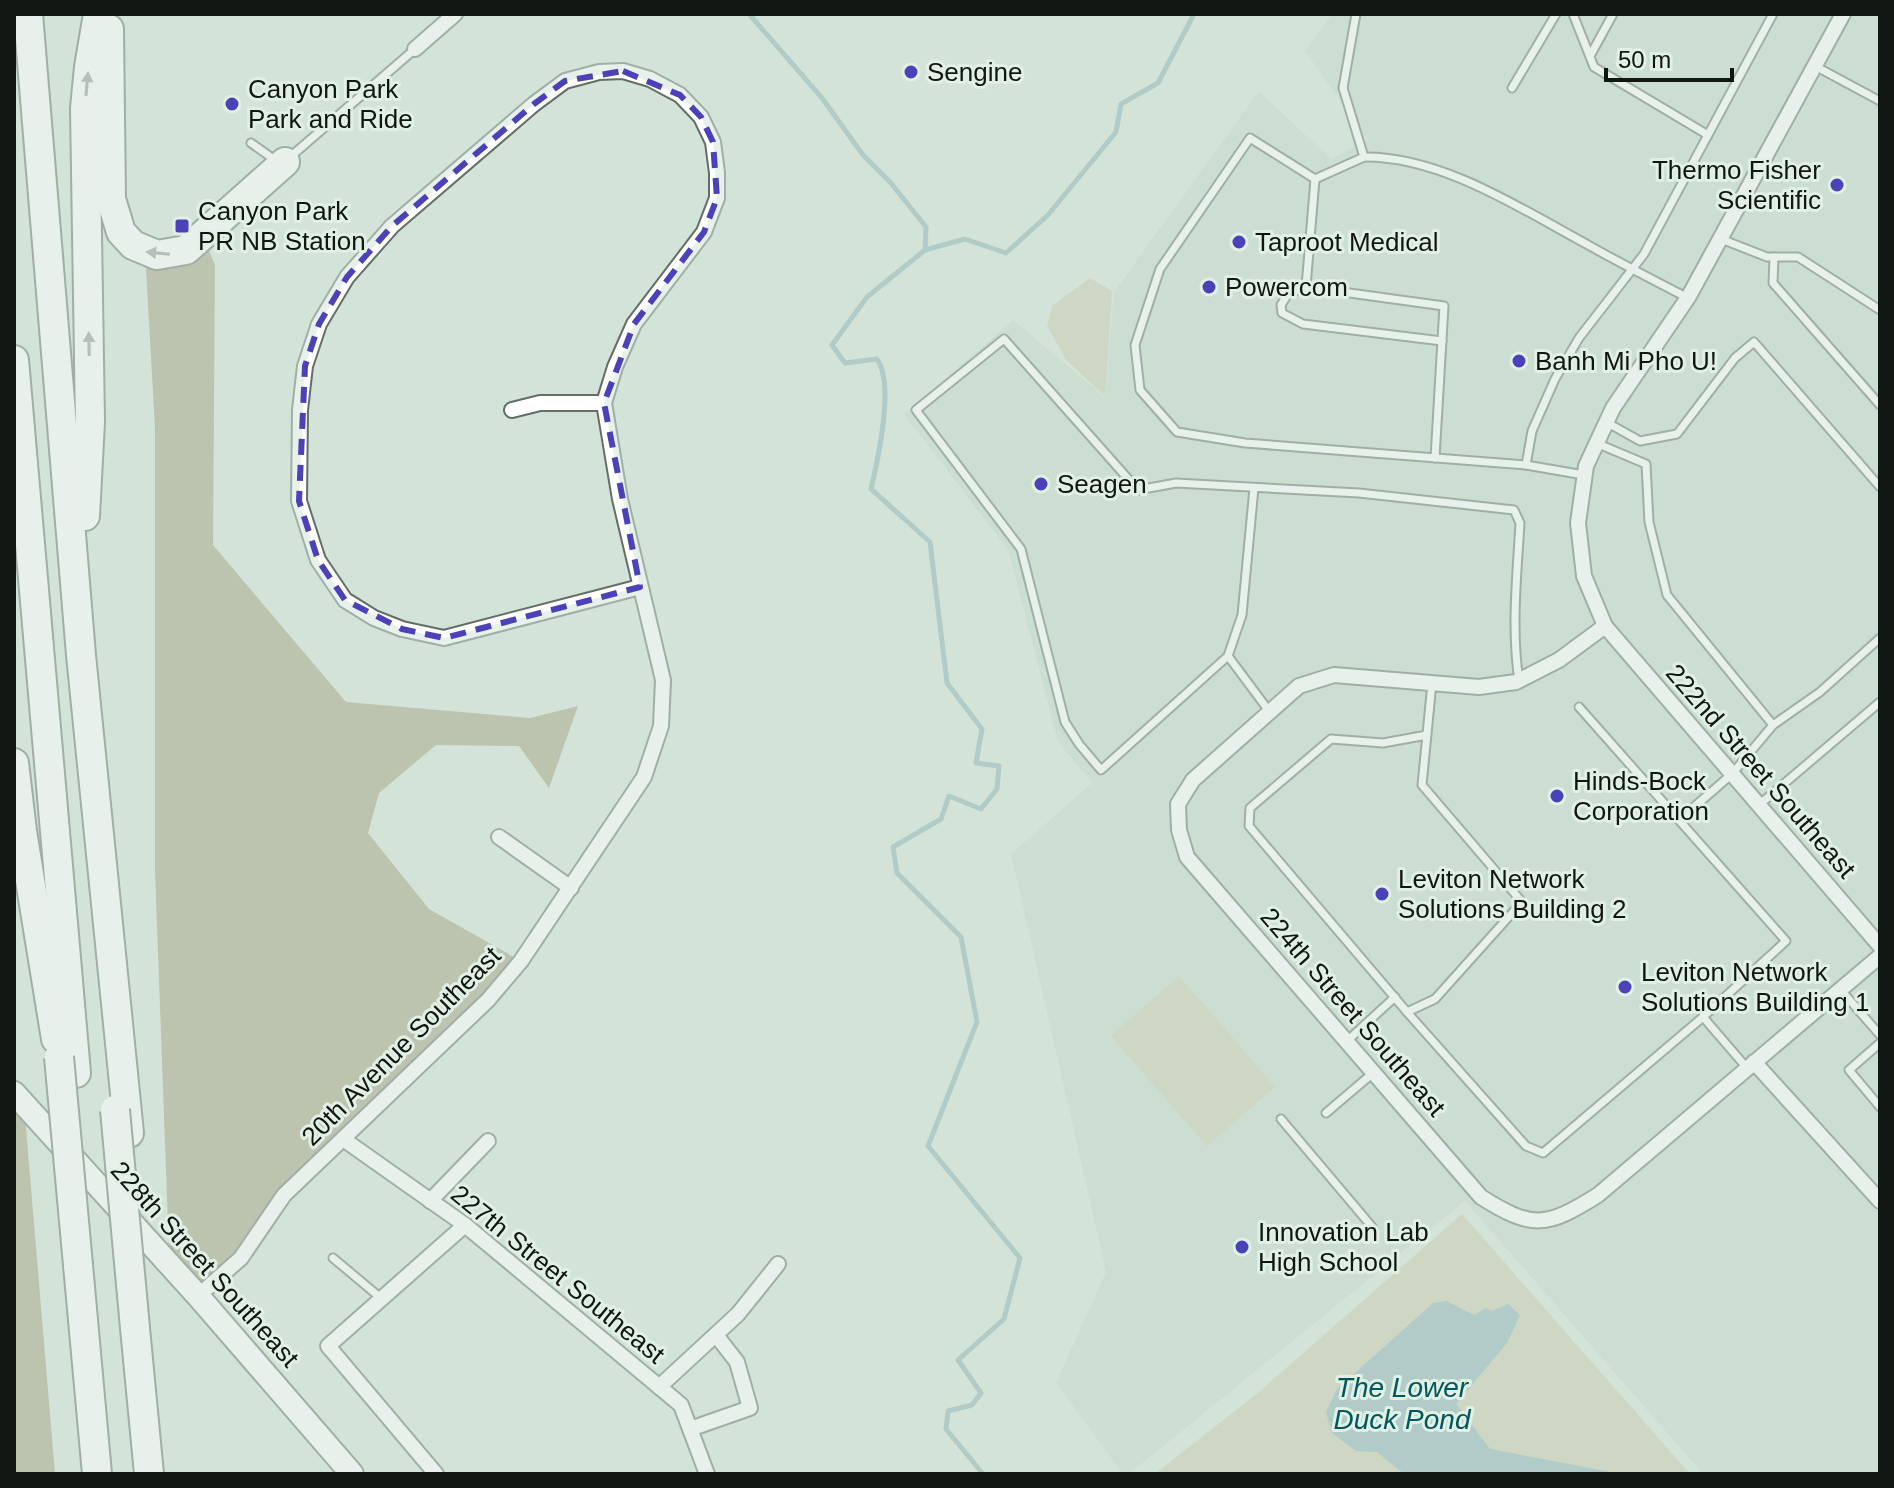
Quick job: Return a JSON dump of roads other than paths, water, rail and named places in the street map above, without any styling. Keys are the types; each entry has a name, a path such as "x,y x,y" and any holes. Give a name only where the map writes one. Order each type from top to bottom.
{"highway":[{"path":"26,14 142,1336 149,1474"},
{"path":"26,14 40,203 44,355 60,600 85,857 122,1122"},
{"path":"81,655 90,422 85,108 98,14"},
{"path":"109,14 111,199 121,232 133,245 157,255 186,250 285,162"},
{"path":"14,360 85,1271 97,1474"},
{"path":"14,536 68,1065"},
{"path":"14,763 22,831 68,1065"},
{"path":"85,1271 110,1474"},
{"path":"142,1336 164,1474"}],"main road":[{"name":"228th Street Southeast","path":"14,1093 198,1296 352,1474"}],"street":[{"path":"415,49 455,14"},
{"path":"1269,711 1299,686 1334,675 1479,687 1519,681 1559,660 1605,626 1584,576 1578,523 1584,475 1596,443 1613,408 1688,298 1843,14"},
{"path":"512,410 540,403 604,403 615,367 634,324 704,232 717,198 713,142 701,117 680,95 650,79 623,71 599,72 565,81 392,226 347,277 319,324 305,366 300,410 299,501 318,560 345,600 374,618 402,629 444,638 640,587"},
{"name":"20th Avenue Southeast","path":"198,1296 241,1258 284,1195 488,1000 521,961 644,777 661,726 663,680 620,499 604,403"},
{"name":"222nd Street Southeast","path":"1605,626 1880,946"},
{"name":"224th Street Southeast","path":"1269,711 1193,780 1178,804 1179,830 1187,857 1481,1197 1505,1212 1532,1221 1563,1217 1598,1195 1750,1065"},
{"path":"499,837 571,888"},
{"path":"1880,956 1750,1065 1880,1201"},
{"name":"227th Street Southeast","path":"343,1139 465,1225 681,1405 707,1474"},
{"path":"430,1201 488,1141"},
{"path":"436,1474 328,1346 465,1225"},
{"path":"659,1387 738,1314 778,1264"},
{"path":"690,1429 750,1408 737,1362 716,1335"}],"lane":[{"path":"1356,14 1343,88 1364,157"},
{"path":"1512,88 1556,14"},
{"path":"1573,14 1594,67 1708,135"},
{"path":"1590,56 1613,14"},
{"path":"1526,465 1532,431 1555,379 1579,338 1644,254 1773,14"},
{"path":"251,143 271,160 285,162 415,49"},
{"path":"1815,65 1877,99 1880,87"},
{"path":"1315,179 1250,138 1160,269 1135,345 1140,390 1177,432 1245,443 1526,465 1584,475"},
{"path":"1315,179 1364,157 1390,157 1455,177 1515,204 1688,298"},
{"path":"1306,287 1315,179"},
{"path":"1721,239 1767,257 1798,257 1880,310"},
{"path":"1774,257 1773,283 1880,405"},
{"path":"1435,458 1442,341 1444,306 1306,287 1288,294 1281,305 1282,313 1303,324 1442,341"},
{"path":"1254,488 1242,615 1228,656 1101,770 1065,722 1021,549 916,410 1004,339 1138,490 1176,483 1359,493 1514,510 1520,523 1514,615 1514,651 1519,681"},
{"path":"1606,422 1640,441 1677,434 1735,358 1754,342 1880,487"},
{"path":"1596,443 1646,464 1649,522 1667,595 1773,725"},
{"path":"1679,820 1732,774 1773,725 1820,692 1880,638"},
{"path":"1228,656 1269,711"},
{"path":"1407,1012 1435,999 1522,902 1422,785 1432,683"},
{"path":"1759,805 1880,702"},
{"path":"1427,735 1383,743 1331,739 1250,808 1249,826 1526,1146 1543,1153 1703,1017 1786,941 1579,707"},
{"path":"1840,989 1880,1035"},
{"path":"1347,1041 1395,997"},
{"path":"1703,1017 1750,1065"},
{"path":"1880,1043 1849,1070 1880,1107"},
{"path":"1326,1113 1373,1073"},
{"path":"1281,1119 1373,1228"},
{"path":"333,1258 382,1299"}],"water":[{"name":"The Lower Duck Pond","path":"1447,1301 1474,1315 1486,1308 1492,1311 1508,1304 1520,1315 1507,1343 1456,1404 1490,1449 1621,1474 1404,1474 1377,1452 1356,1451 1332,1433 1326,1412 1337,1389 1433,1303"}],"waterway":[{"path":"749,14 822,98 863,155 890,182 926,227 925,250"},
{"path":"983,1474 946,1429 948,1411 972,1405 981,1393 958,1360 1004,1319 1020,1258 928,1146 977,1022 961,937 897,873 893,847 941,819 949,796 981,809 997,789 999,766 976,763 982,729 947,683 930,542 871,489 885,403 882,371 877,359 845,363 832,345 867,297 925,250 965,239 1006,253 1048,215 1116,132 1121,104 1158,83 1194,14"}],"place":[{"name":"Sengine","path":"911,72"},
{"name":"Canyon Park Park and Ride","path":"232,104"},
{"name":"Thermo Fisher Scientific","path":"1837,185"},
{"name":"Canyon Park PR NB Station","path":"182,226"},
{"name":"Taproot Medical","path":"1239,242"},
{"name":"Powercom","path":"1209,287"},
{"name":"Banh Mi Pho U!","path":"1519,361"},
{"name":"Seagen","path":"1041,484"},
{"name":"Hinds-Bock Corporation","path":"1557,796"},
{"name":"Leviton Network Solutions Building 2","path":"1382,894"},
{"name":"Leviton Network Solutions Building 1","path":"1625,987"},
{"name":"Innovation Lab High School","path":"1242,1247"}]}
